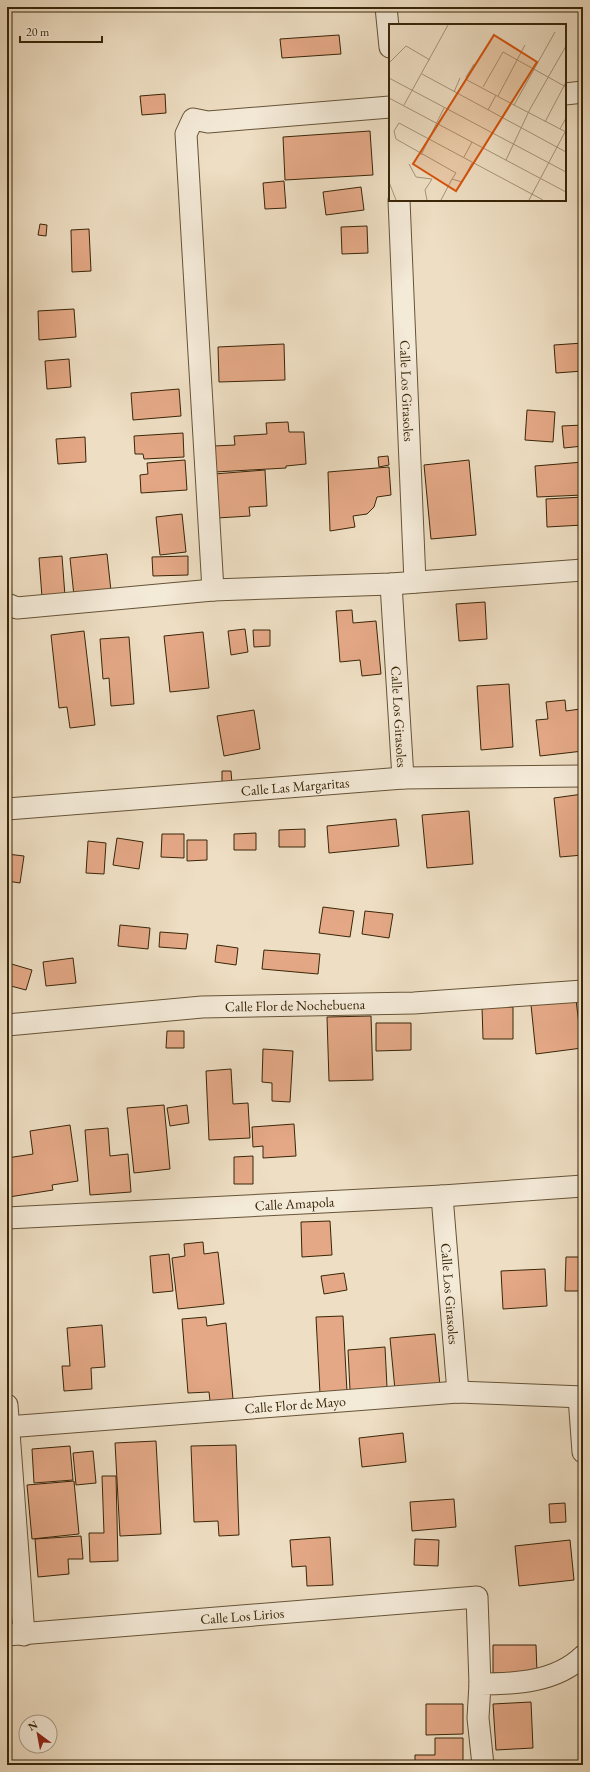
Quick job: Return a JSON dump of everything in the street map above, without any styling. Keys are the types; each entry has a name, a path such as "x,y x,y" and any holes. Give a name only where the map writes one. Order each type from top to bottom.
{"street":[{"path":"386,7 389,37"},
{"path":"566,94 583,92"},
{"path":"214,590 186,134 193,119 208,122 389,107"},
{"name":"Calle Los Girasoles","path":"400,201 415,582"},
{"path":"7,604 17,608 214,590 391,584 583,570"},
{"name":"Calle Los Girasoles","path":"391,584 403,778"},
{"name":"Calle Las Margaritas","path":"7,809 403,778 583,776"},
{"name":"Calle Flor de Nochebuena","path":"7,1025 202,1007 414,1003 583,991"},
{"name":"Calle Amapola","path":"7,1218 442,1196 583,1186"},
{"name":"Calle Los Girasoles","path":"442,1196 458,1392"},
{"name":"Calle Flor de Mayo","path":"8,1427 458,1392 581,1397"},
{"path":"581,1397 583,1452"},
{"path":"7,1405 16,1635"},
{"name":"Calle Los Lirios","path":"16,1635 477,1597 480,1684"},
{"path":"483,1765 478,1718 480,1684 510,1684 555,1675 575,1664 583,1656"}],"building":[{"path":"339,35 341,54 282,58 280,39"},
{"path":"165,94 166,113 142,115 140,96"},
{"path":"370,131 373,175 285,180 283,137"},
{"path":"284,181 286,208 265,209 263,183"},
{"path":"361,187 364,210 326,215 323,192"},
{"path":"40,224 47,225 46,236 38,235"},
{"path":"367,226 368,253 342,254 341,227"},
{"path":"89,229 91,271 72,272 71,230"},
{"path":"74,309 76,337 39,340 38,311"},
{"path":"583,343 583,371 556,373 554,345"},
{"path":"284,344 285,380 219,382 218,347"},
{"path":"69,359 71,387 47,389 45,361"},
{"path":"179,389 181,416 133,420 131,393"},
{"path":"527,410 555,412 553,442 525,440"},
{"path":"288,422 289,432 304,432 306,464 286,466 286,468 215,472 214,446 235,445 234,436 267,434 266,423"},
{"path":"583,425 583,446 564,448 562,426"},
{"path":"183,433 184,457 144,459 143,454 135,454 134,436"},
{"path":"85,437 86,462 58,464 56,439"},
{"path":"388,456 389,465 379,467 378,457"},
{"path":"185,460 187,490 141,493 140,475 148,474 147,463"},
{"path":"469,460 476,535 431,539 424,465"},
{"path":"583,462 583,495 537,497 535,466"},
{"path":"389,467 391,495 377,497 374,507 367,514 353,516 355,527 330,531 328,472"},
{"path":"265,470 267,506 249,507 250,516 217,518 214,474"},
{"path":"583,497 583,525 547,527 546,499"},
{"path":"182,514 186,552 160,555 156,517"},
{"path":"107,554 111,591 74,596 70,558"},
{"path":"62,556 65,596 42,597 39,558"},
{"path":"188,556 188,575 153,576 152,557"},
{"path":"485,602 487,639 459,641 456,604"},
{"path":"352,610 353,623 376,621 381,674 362,676 360,660 340,662 336,611"},
{"path":"245,629 248,652 231,655 228,631"},
{"path":"253,630 270,630 270,646 254,647"},
{"path":"84,631 95,725 70,728 67,707 59,708 51,635"},
{"path":"203,632 209,688 170,692 164,636"},
{"path":"129,637 134,704 111,706 109,678 103,679 100,639"},
{"path":"509,684 513,747 481,750 477,686"},
{"path":"565,700 566,711 580,709 581,715 583,715 583,751 540,756 536,720 548,719 546,702"},
{"path":"254,710 260,749 224,756 217,716"},
{"path":"222,771 231,771 232,784 222,784"},
{"path":"583,794 583,855 560,857 554,798"},
{"path":"469,811 473,864 427,868 422,815"},
{"path":"396,819 399,846 329,853 327,826"},
{"path":"305,829 305,847 279,847 279,830"},
{"path":"256,833 256,850 234,850 234,834"},
{"path":"162,834 184,834 184,858 161,857"},
{"path":"117,838 143,842 139,869 113,865"},
{"path":"187,840 207,840 207,860 187,861"},
{"path":"88,841 106,843 104,874 86,873"},
{"path":"7,854 24,856 20,883 7,881"},
{"path":"323,907 354,911 350,937 319,933"},
{"path":"365,911 393,914 389,938 362,934"},
{"path":"120,925 150,928 148,949 118,946"},
{"path":"160,932 188,934 186,949 159,947"},
{"path":"217,945 238,948 236,965 215,962"},
{"path":"264,950 320,954 318,974 262,969"},
{"path":"73,958 76,983 46,986 43,962"},
{"path":"8,963 32,970 26,990 7,985"},
{"path":"576,1000 582,1048 536,1054 531,1005"},
{"path":"482,1007 513,1007 513,1039 483,1039"},
{"path":"371,1016 373,1080 329,1081 327,1017"},
{"path":"376,1023 411,1023 411,1050 376,1051"},
{"path":"167,1031 184,1031 184,1048 166,1048"},
{"path":"263,1049 293,1051 290,1102 272,1101 272,1083 262,1082"},
{"path":"231,1069 233,1104 248,1103 250,1138 209,1140 206,1071"},
{"path":"164,1105 170,1169 134,1173 127,1108"},
{"path":"187,1105 189,1123 170,1126 167,1108"},
{"path":"294,1124 296,1156 263,1158 263,1146 253,1147 252,1127"},
{"path":"70,1125 78,1181 52,1185 53,1190 9,1197 7,1182 7,1158 33,1154 30,1131"},
{"path":"108,1128 110,1156 128,1154 131,1192 90,1195 85,1130"},
{"path":"253,1156 253,1184 234,1184 234,1157"},
{"path":"330,1221 332,1255 302,1257 301,1222"},
{"path":"203,1242 204,1254 218,1252 224,1304 178,1309 172,1258 185,1256 184,1244"},
{"path":"169,1254 173,1291 153,1293 150,1256"},
{"path":"566,1257 583,1257 583,1291 565,1291"},
{"path":"545,1269 547,1306 503,1309 501,1271"},
{"path":"344,1273 347,1290 324,1294 321,1276"},
{"path":"343,1316 347,1392 320,1394 316,1317"},
{"path":"206,1317 207,1326 226,1323 233,1399 210,1401 209,1392 188,1393 182,1319"},
{"path":"102,1325 105,1367 91,1368 92,1389 64,1391 62,1366 70,1366 67,1328"},
{"path":"435,1334 440,1386 395,1390 390,1338"},
{"path":"385,1347 387,1387 350,1390 348,1350"},
{"path":"403,1433 406,1462 362,1467 359,1438"},
{"path":"156,1441 161,1534 120,1536 115,1443"},
{"path":"236,1445 239,1535 219,1536 218,1521 194,1522 191,1446"},
{"path":"70,1446 73,1480 34,1483 32,1449"},
{"path":"93,1451 96,1483 76,1485 73,1453"},
{"path":"102,1476 116,1476 118,1561 90,1562 89,1533 104,1533"},
{"path":"74,1481 79,1534 32,1539 27,1485"},
{"path":"454,1499 456,1527 412,1531 410,1502"},
{"path":"565,1503 566,1522 550,1523 549,1504"},
{"path":"81,1536 83,1559 68,1559 69,1574 38,1577 35,1539"},
{"path":"330,1537 333,1585 307,1586 306,1566 292,1567 290,1540"},
{"path":"415,1539 439,1540 438,1566 414,1565"},
{"path":"570,1540 574,1580 519,1586 515,1546"},
{"path":"493,1645 536,1645 537,1673 493,1673"},
{"path":"531,1702 533,1748 496,1750 493,1704"},
{"path":"426,1704 463,1704 463,1734 426,1735"},
{"path":"435,1738 463,1738 463,1765 415,1765 415,1755 435,1755"}]}
